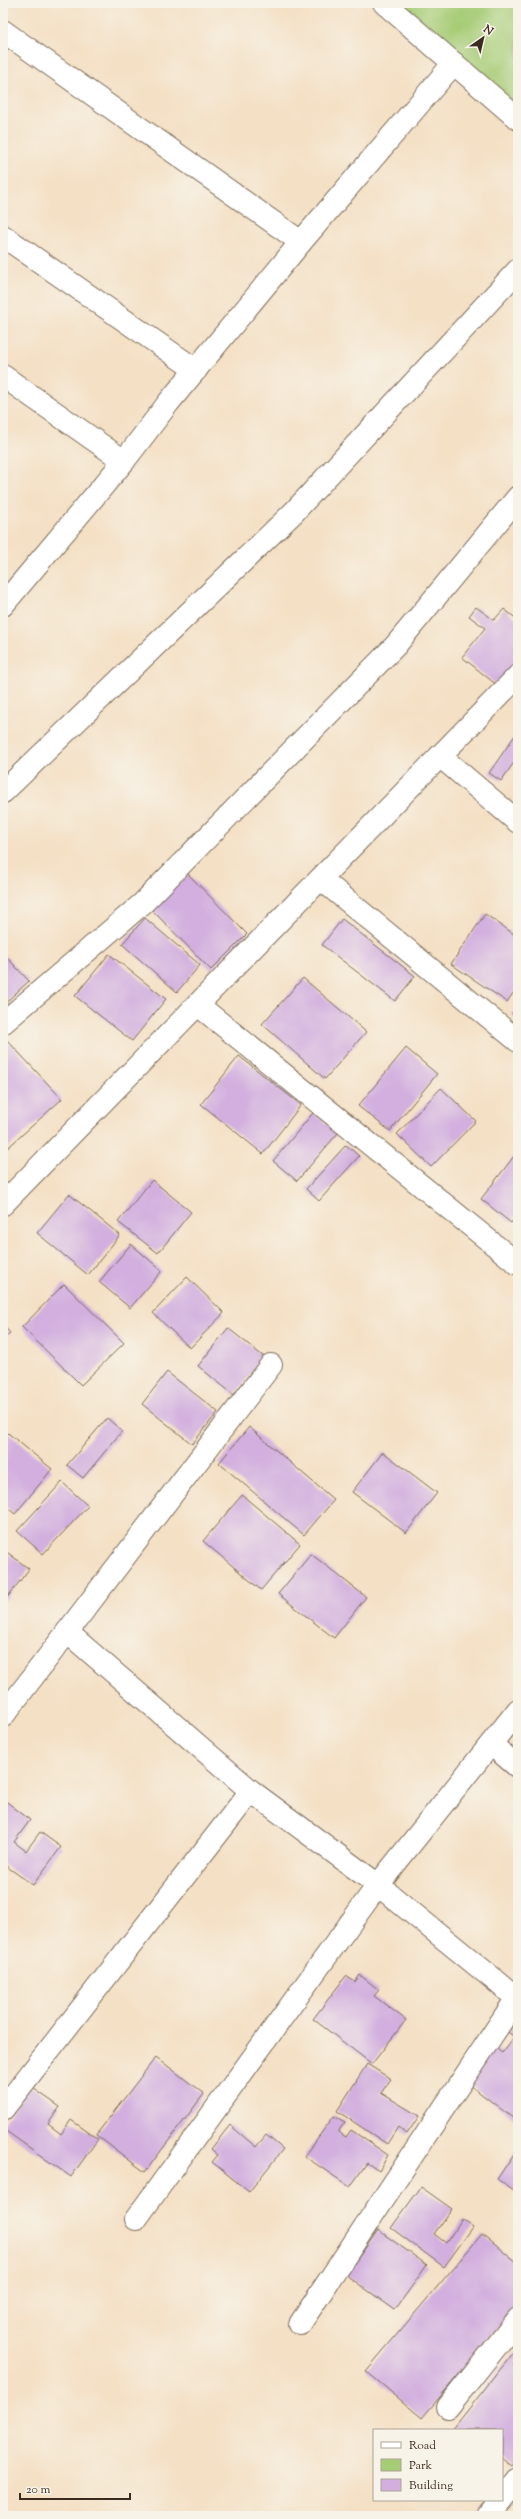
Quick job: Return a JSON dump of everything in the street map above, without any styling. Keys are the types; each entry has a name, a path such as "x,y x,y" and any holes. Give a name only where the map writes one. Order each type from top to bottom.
{"street":[{"path":"384,3 518,119"},
{"path":"3,31 301,242"},
{"path":"3,605 124,461 196,370 301,242 454,63"},
{"path":"3,236 196,370"},
{"path":"3,792 294,512 518,270"},
{"path":"3,376 124,461"},
{"path":"3,1023 143,903 396,645 518,497"},
{"path":"3,1204 518,676"},
{"path":"440,756 518,822"},
{"path":"321,879 518,1041"},
{"path":"198,1005 518,1264"},
{"path":"3,1716 271,1365"},
{"path":"66,1632 251,1791 378,1885 517,1998 300,2324"},
{"path":"136,2219 378,1885 518,1710"},
{"path":"491,1744 518,1767"},
{"path":"3,2109 251,1791"},
{"path":"448,2407 518,2319"},
{"path":"503,2497 518,2479"},
{"path":"488,2516 499,2501"}],"green space":[{"path":"384,3 518,3 518,122"}],"building":[{"path":"476,607 494,620 504,609 518,620 518,660 498,686 462,657 485,628 469,616"},
{"path":"518,731 518,757 501,781 489,773"},
{"path":"187,873 247,934 211,970 151,909"},
{"path":"485,914 518,937 518,986 507,1002 451,964"},
{"path":"145,918 200,965 177,992 122,944"},
{"path":"342,919 415,976 395,1001 322,945"},
{"path":"3,953 29,981 3,1005"},
{"path":"109,954 166,999 132,1041 75,996"},
{"path":"303,978 366,1032 325,1079 262,1024"},
{"path":"518,1006 518,1019 512,1014"},
{"path":"6,1039 62,1099 3,1152 3,1042"},
{"path":"406,1048 437,1074 390,1131 358,1106"},
{"path":"239,1056 301,1105 263,1154 201,1104"},
{"path":"441,1088 476,1121 431,1167 397,1134"},
{"path":"313,1113 338,1133 297,1181 273,1161"},
{"path":"346,1145 359,1156 319,1201 306,1189"},
{"path":"518,1151 518,1214 511,1223 481,1199"},
{"path":"152,1180 191,1212 158,1253 118,1222"},
{"path":"69,1194 120,1235 88,1275 37,1233"},
{"path":"131,1244 162,1271 130,1308 99,1282"},
{"path":"187,1277 224,1313 190,1348 153,1313"},
{"path":"64,1284 124,1343 81,1385 22,1327"},
{"path":"3,1325 10,1333 3,1339"},
{"path":"228,1328 264,1357 234,1395 198,1366"},
{"path":"167,1372 218,1412 192,1444 142,1404"},
{"path":"107,1418 122,1431 83,1478 67,1465"},
{"path":"249,1427 334,1500 304,1535 219,1463"},
{"path":"3,1429 52,1469 15,1514 3,1504"},
{"path":"383,1452 437,1493 406,1533 352,1492"},
{"path":"62,1482 88,1506 43,1554 17,1531"},
{"path":"242,1495 300,1544 261,1590 203,1541"},
{"path":"3,1549 29,1569 3,1603"},
{"path":"311,1554 366,1597 334,1638 278,1594"},
{"path":"3,1799 30,1820 14,1842 26,1851 40,1832 61,1847 33,1885 3,1864"},
{"path":"360,1975 379,1990 374,1996 406,2020 372,2064 313,2019 346,1976 355,1982"},
{"path":"515,2023 518,2023 518,2122 467,2083 494,2047 502,2053 514,2037 508,2032"},
{"path":"156,2057 204,2094 145,2172 96,2135"},
{"path":"367,2064 391,2079 381,2093 419,2116 407,2134 398,2127 387,2144 337,2111"},
{"path":"30,2086 60,2107 48,2124 61,2134 71,2120 98,2139 71,2177 3,2129 3,2124"},
{"path":"334,2116 345,2122 338,2132 346,2137 351,2130 388,2155 379,2171 367,2163 350,2187 304,2156"},
{"path":"230,2125 256,2147 266,2135 283,2149 249,2192 212,2162 218,2155 211,2149"},
{"path":"518,2148 518,2194 497,2179"},
{"path":"421,2187 452,2209 434,2234 446,2243 462,2219 473,2227 444,2267 391,2228"},
{"path":"378,2230 427,2265 395,2310 346,2275"},
{"path":"482,2234 518,2264 518,2305 422,2418 366,2371"},
{"path":"514,2352 518,2356 514,2365 518,2368 518,2459 512,2466 503,2459 503,2429 453,2429"}]}
